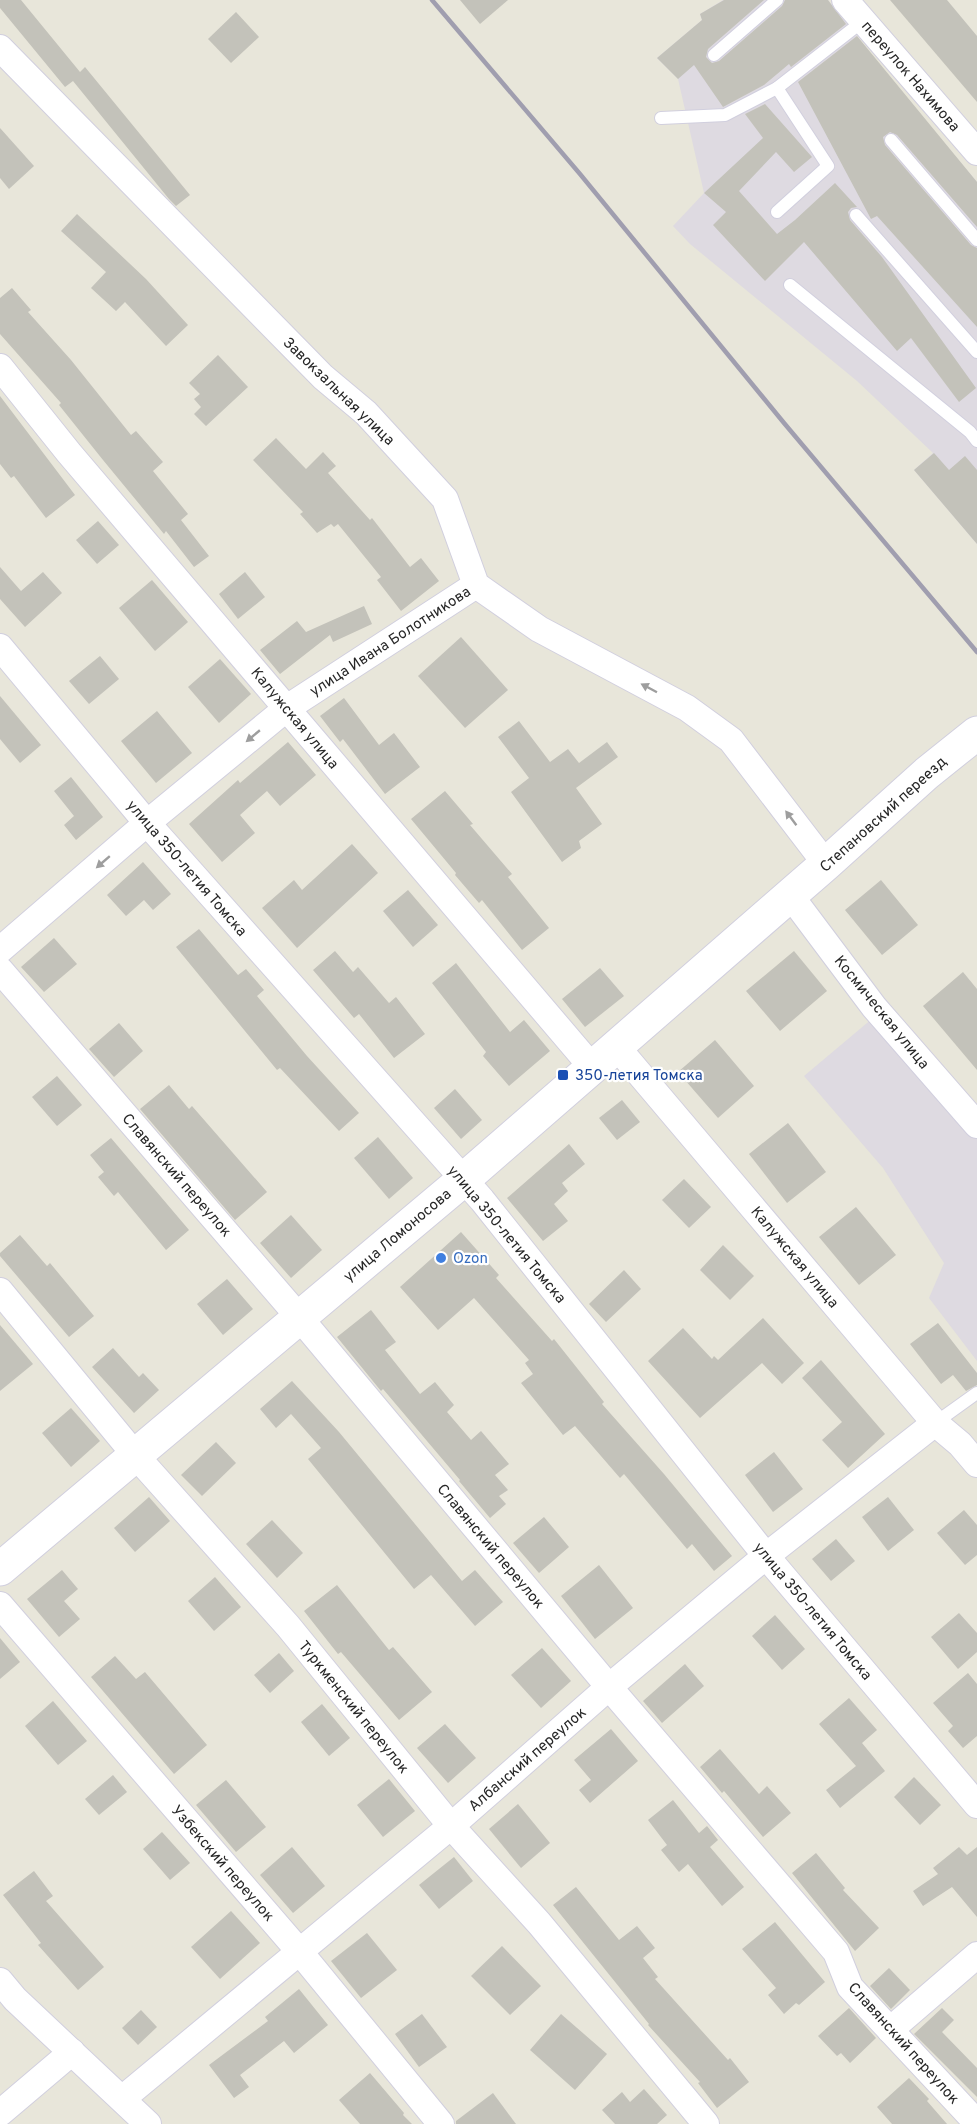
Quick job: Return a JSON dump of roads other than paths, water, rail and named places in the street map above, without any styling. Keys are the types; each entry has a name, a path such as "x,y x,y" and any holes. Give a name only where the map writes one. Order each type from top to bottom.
{"street":[{"name":"переулок Нахимова","path":"845,0 977,152"},
{"name":"Завокзальная улица","path":"0,48 322,377 366,413 445,499 476,585"},
{"name":"Калужская улица","path":"0,367 69,453 592,1067"},
{"name":"улица Ивана Болотникова","path":"0,950 147,823 287,708 476,585"},
{"path":"476,585 539,629 687,708 731,740 826,864"},
{"name":"улица 350-летия Томска","path":"0,647 147,823 496,1218 766,1556 977,1805"},
{"name":"Степановский переезд","path":"790,895 927,772 977,733"},
{"name":"улица Ломоносова","path":"0,1569 463,1180 790,895"},
{"name":"Космическая улица","path":"790,895 874,1007 977,1125"},
{"name":"Славянский переулок","path":"0,970 299,1317 609,1687 836,1953 850,1987 977,2123"},
{"name":"Калужская улица","path":"616,1046 935,1423 960,1444 977,1464"},
{"name":"Туркменский переулок","path":"0,1291 136,1456 288,1626 451,1826 539,1923 706,2124"},
{"name":"Албанский переулок","path":"122,2098 451,1826 609,1687 766,1556 935,1423"},
{"name":"Узбекский переулок","path":"0,1605 299,1951 441,2124"},
{"path":"890,2030 977,1955"},
{"path":"0,1981 15,1999 148,2124"},
{"path":"0,2113 72,2052"}],"lane":[{"path":"714,55 777,0"},
{"path":"661,117 725,115 777,88 863,21"},
{"path":"777,88 828,166 777,212"},
{"path":"891,140 977,240"},
{"path":"856,215 977,352"},
{"path":"790,285 975,433"},
{"path":"935,1423 977,1393"}],"railway":[{"path":"432,0 580,174 784,423 977,652"}],"place":[{"name":"350-летия Томска","path":"563,1075"},
{"name":"Ozon","path":"441,1258"}]}
